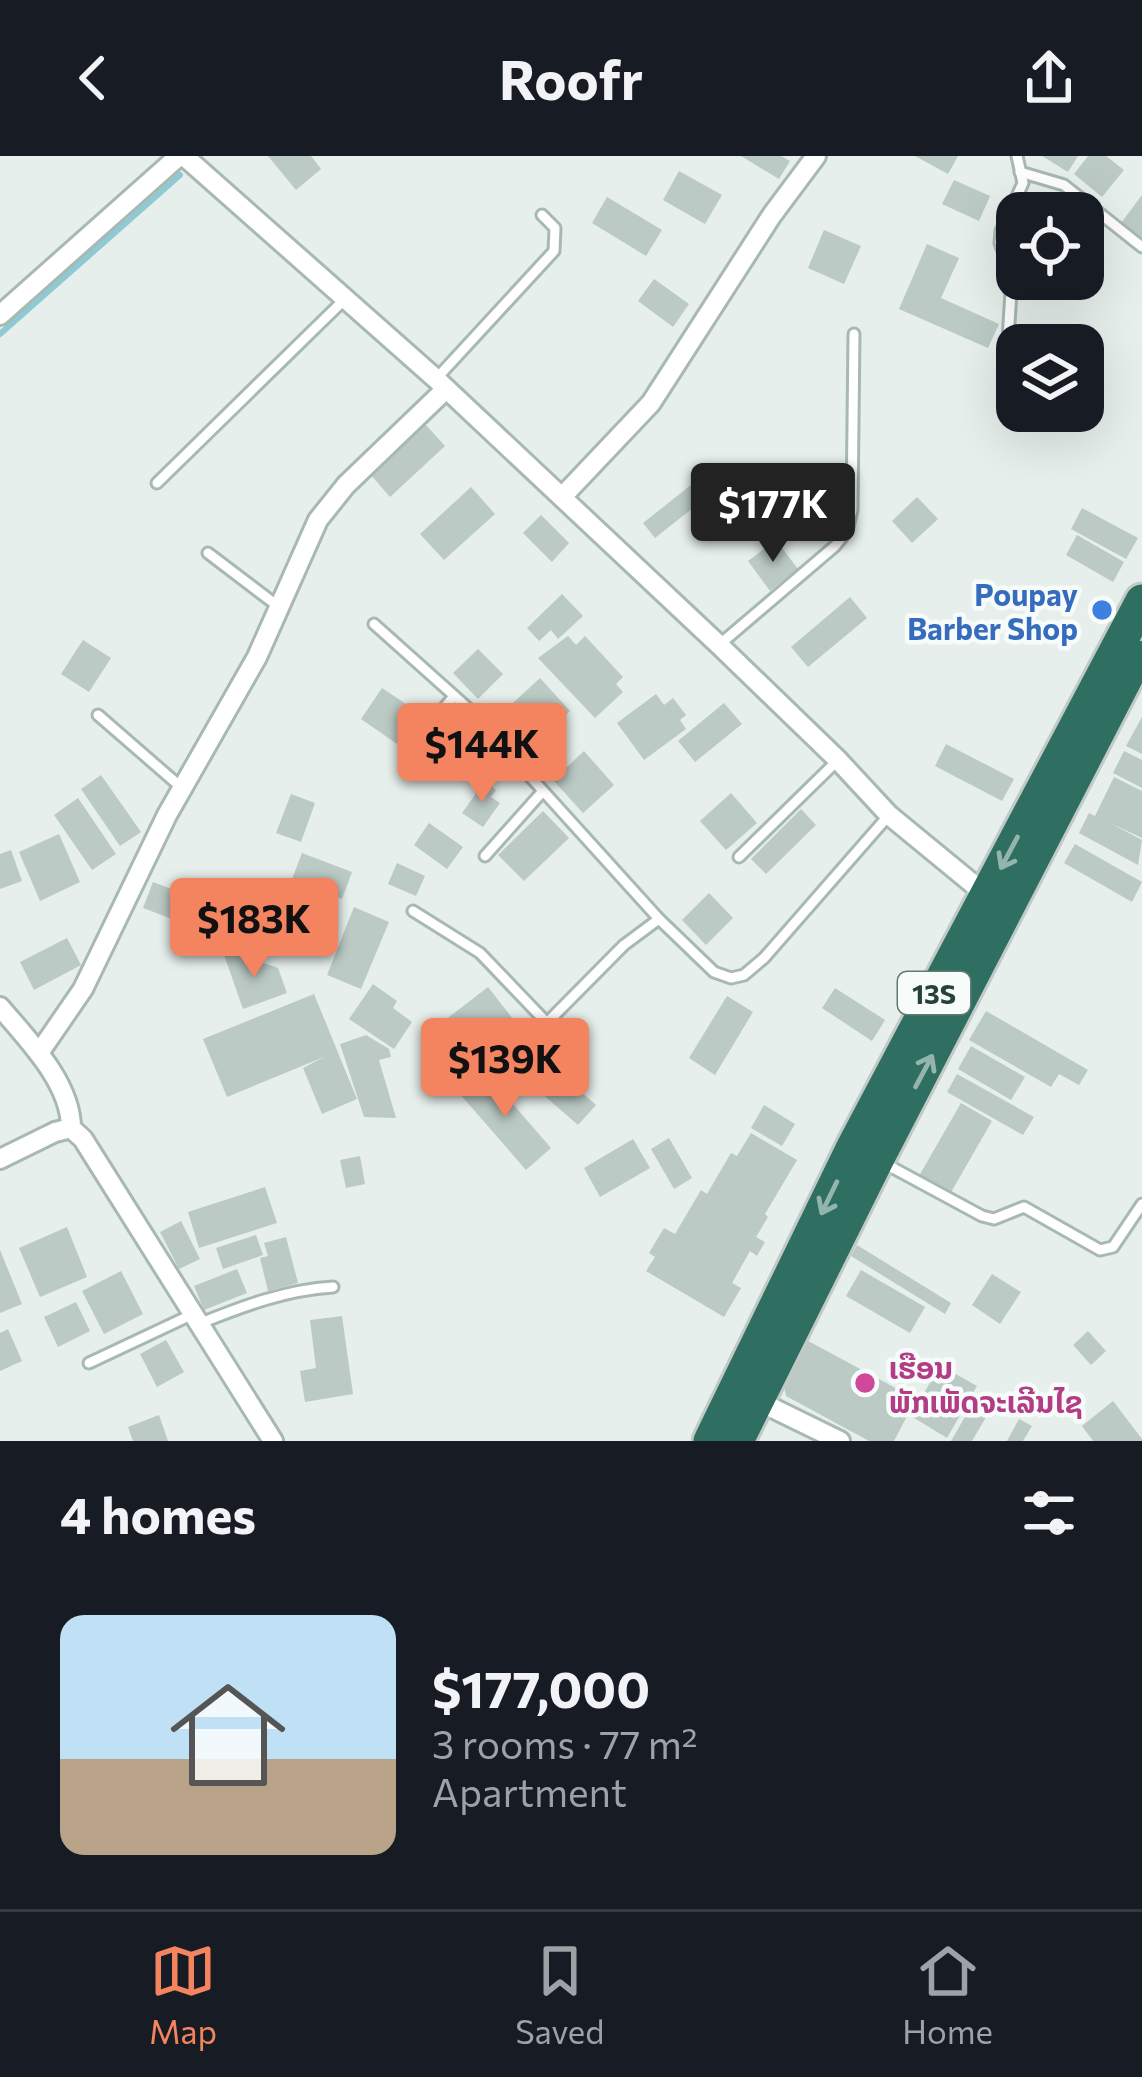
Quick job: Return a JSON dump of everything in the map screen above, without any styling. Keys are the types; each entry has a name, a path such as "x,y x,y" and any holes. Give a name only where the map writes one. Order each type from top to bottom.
{"highway":[{"name":"13S","path":"710,1441 747,1396 877,1160 1142,601"},
{"name":"13S","path":"737,1441 747,1396 853,1148 1142,649"}],"street":[{"path":"0,315 181,156 441,384 719,644 889,815 997,904"},
{"path":"562,497 651,403 772,215 816,156"},
{"path":"39,1053 83,989 182,788 257,657 318,520 441,384"},
{"path":"0,1007 39,1053 70,1112 70,1128"},
{"path":"0,1159 70,1128"},
{"path":"70,1128 83,1138 273,1441"},
{"path":"747,1396 840,1441"}],"lane":[{"path":"1009,324 1012,276 1000,244 1023,182 1017,156"},
{"path":"1020,172 1064,185 1142,248"},
{"path":"441,384 554,251 555,228 542,215"},
{"path":"157,483 346,298"},
{"path":"719,644 847,531 852,510 854,334"},
{"path":"208,553 279,607"},
{"path":"374,624 454,696 659,919 714,972 731,978 744,975 764,958 889,815"},
{"path":"411,748 454,696"},
{"path":"98,716 182,788"},
{"path":"739,857 838,760"},
{"path":"485,856 543,791"},
{"path":"413,911 480,953 548,1023"},
{"path":"522,1048 623,945 659,919"},
{"path":"877,1160 982,1216 994,1219 1024,1208 1100,1250 1113,1247 1142,1204"},
{"path":"89,1363 256,1300 334,1287"}],"building":[{"path":"268,156 311,156 321,169 296,190"},
{"path":"741,156 781,156 790,161 779,179"},
{"path":"915,156 958,156 948,174"},
{"path":"1042,156 1078,156 1068,172"},
{"path":"1088,156 1106,156 1124,170 1104,195 1074,174"},
{"path":"679,171 722,195 705,224 663,200"},
{"path":"954,180 990,196 979,221 942,204"},
{"path":"1142,195 1142,238 1121,223"},
{"path":"607,197 662,230 646,256 592,223"},
{"path":"824,230 861,246 844,284 808,268"},
{"path":"927,244 959,258 941,298 999,324 988,348 899,309"},
{"path":"654,279 689,304 673,327 638,301"},
{"path":"425,424 445,446 390,497 371,475"},
{"path":"710,470 722,485 655,538 643,523"},
{"path":"471,487 495,514 444,560 420,534"},
{"path":"917,497 938,519 912,543 892,521"},
{"path":"1082,508 1138,538 1126,559 1071,529"},
{"path":"541,515 569,543 552,562 523,533"},
{"path":"1077,535 1124,562 1113,582 1066,555"},
{"path":"776,540 798,569 770,591 748,561"},
{"path":"562,594 583,616 558,639 551,630 539,641 527,628"},
{"path":"850,597 867,618 808,667 791,647"},
{"path":"568,636 576,645 585,636 623,677 616,684 623,692 595,718 538,658"},
{"path":"83,640 111,658 89,692 61,674"},
{"path":"478,649 503,674 478,699 453,673"},
{"path":"540,678 570,711 545,728 549,733 533,749 501,714"},
{"path":"382,688 418,712 397,744 361,719"},
{"path":"656,694 664,705 673,698 686,715 680,720 686,729 644,760 617,723"},
{"path":"724,703 742,724 695,762 678,741"},
{"path":"1142,717 1142,754 1126,746"},
{"path":"463,735 496,759 481,781 447,757"},
{"path":"946,744 1014,779 1002,801 935,766"},
{"path":"584,751 614,785 583,813 553,780"},
{"path":"1124,751 1142,760 1142,788 1113,773"},
{"path":"101,775 141,832 120,846 81,789"},
{"path":"1114,777 1142,791 1142,838 1110,823 1142,840 1138,865 1079,833 1089,813 1095,816"},
{"path":"485,781 496,790 491,797 500,803 483,827 462,813"},
{"path":"731,793 757,823 726,850 700,821"},
{"path":"291,794 315,803 301,842 276,833"},
{"path":"78,798 116,854 92,870 54,815"},
{"path":"801,809 816,825 766,874 751,859"},
{"path":"543,811 569,838 524,881 498,855"},
{"path":"429,823 463,847 447,869 414,845"},
{"path":"59,834 80,882 40,901 19,852"},
{"path":"1075,844 1142,882 1132,902 1064,863"},
{"path":"11,850 22,881 0,889 0,854"},
{"path":"302,853 352,872 342,899 292,879"},
{"path":"397,863 425,876 416,896 388,884"},
{"path":"153,882 214,905 204,931 143,908"},
{"path":"709,893 733,918 706,945 682,920"},
{"path":"354,907 389,922 361,989 327,975"},
{"path":"67,938 81,965 34,990 20,962"},
{"path":"222,949 278,968 287,993 243,1009"},
{"path":"373,984 397,1001 393,1008 412,1022 394,1049 349,1019"},
{"path":"488,987 523,1032 504,1047 500,1041 491,1048 497,1056 479,1070 464,1051 453,1060 441,1045 450,1038 440,1024"},
{"path":"835,988 885,1020 872,1041 822,1008"},
{"path":"314,994 357,1099 322,1114 303,1068 324,1057 227,1097 203,1039"},
{"path":"727,996 753,1012 715,1075 689,1058"},
{"path":"986,1011 1088,1070 1079,1085 1059,1074 1051,1087 969,1040"},
{"path":"366,1035 389,1049 391,1057 379,1060 396,1118 364,1117 340,1044"},
{"path":"971,1046 1025,1077 1011,1100 958,1069"},
{"path":"551,1065 596,1105 578,1125 533,1086"},
{"path":"484,1071 551,1148 526,1170 459,1093"},
{"path":"957,1074 1034,1117 1023,1135 947,1092"},
{"path":"961,1103 992,1121 950,1194 919,1176"},
{"path":"764,1105 795,1124 782,1146 751,1128"},
{"path":"751,1133 797,1160 756,1237 765,1242 757,1256 750,1251 732,1283 741,1288 724,1317 646,1271 655,1257 649,1253 664,1228 675,1234 701,1190 707,1194 731,1153 737,1156"},
{"path":"669,1138 692,1178 674,1189 651,1149"},
{"path":"633,1139 650,1168 600,1197 584,1168"},
{"path":"360,1156 365,1184 346,1188 340,1160"},
{"path":"265,1187 277,1223 199,1248 188,1212"},
{"path":"181,1221 200,1259 179,1269 160,1232"},
{"path":"67,1227 87,1277 40,1297 19,1248"},
{"path":"256,1235 263,1255 223,1269 216,1248"},
{"path":"286,1237 298,1283 268,1291 260,1258 268,1256 264,1243"},
{"path":"857,1245 951,1303 945,1314 851,1256"},
{"path":"0,1250 22,1304 0,1313"},
{"path":"237,1269 247,1293 204,1310 194,1286"},
{"path":"861,1270 925,1307 910,1333 846,1296"},
{"path":"121,1271 143,1314 104,1334 82,1291"},
{"path":"992,1274 1021,1292 1000,1324 972,1305"},
{"path":"76,1302 90,1331 58,1347 44,1317"},
{"path":"342,1316 353,1394 305,1402 300,1371 316,1368 310,1320"},
{"path":"8,1329 22,1361 0,1371 0,1333"},
{"path":"1088,1331 1106,1351 1091,1365 1073,1345"},
{"path":"799,1336 916,1399 894,1441 869,1441 786,1396 781,1371"},
{"path":"166,1340 184,1372 157,1387 140,1354"},
{"path":"940,1365 977,1386 947,1438 911,1416"},
{"path":"1113,1401 1142,1441 1093,1441 1082,1426"},
{"path":"973,1403 989,1412 972,1441 951,1441"},
{"path":"159,1415 168,1441 133,1441 128,1427"},
{"path":"1019,1419 1032,1426 1023,1441 1007,1441"}],"waterway":[{"path":"0,334 180,175"}],"place":[{"name":"Poupay Barber Shop","path":"1102,610"},
{"name":"ເຮືອນ ພັກເພັດຈະເລີນໄຊ","path":"865,1383"}]}
